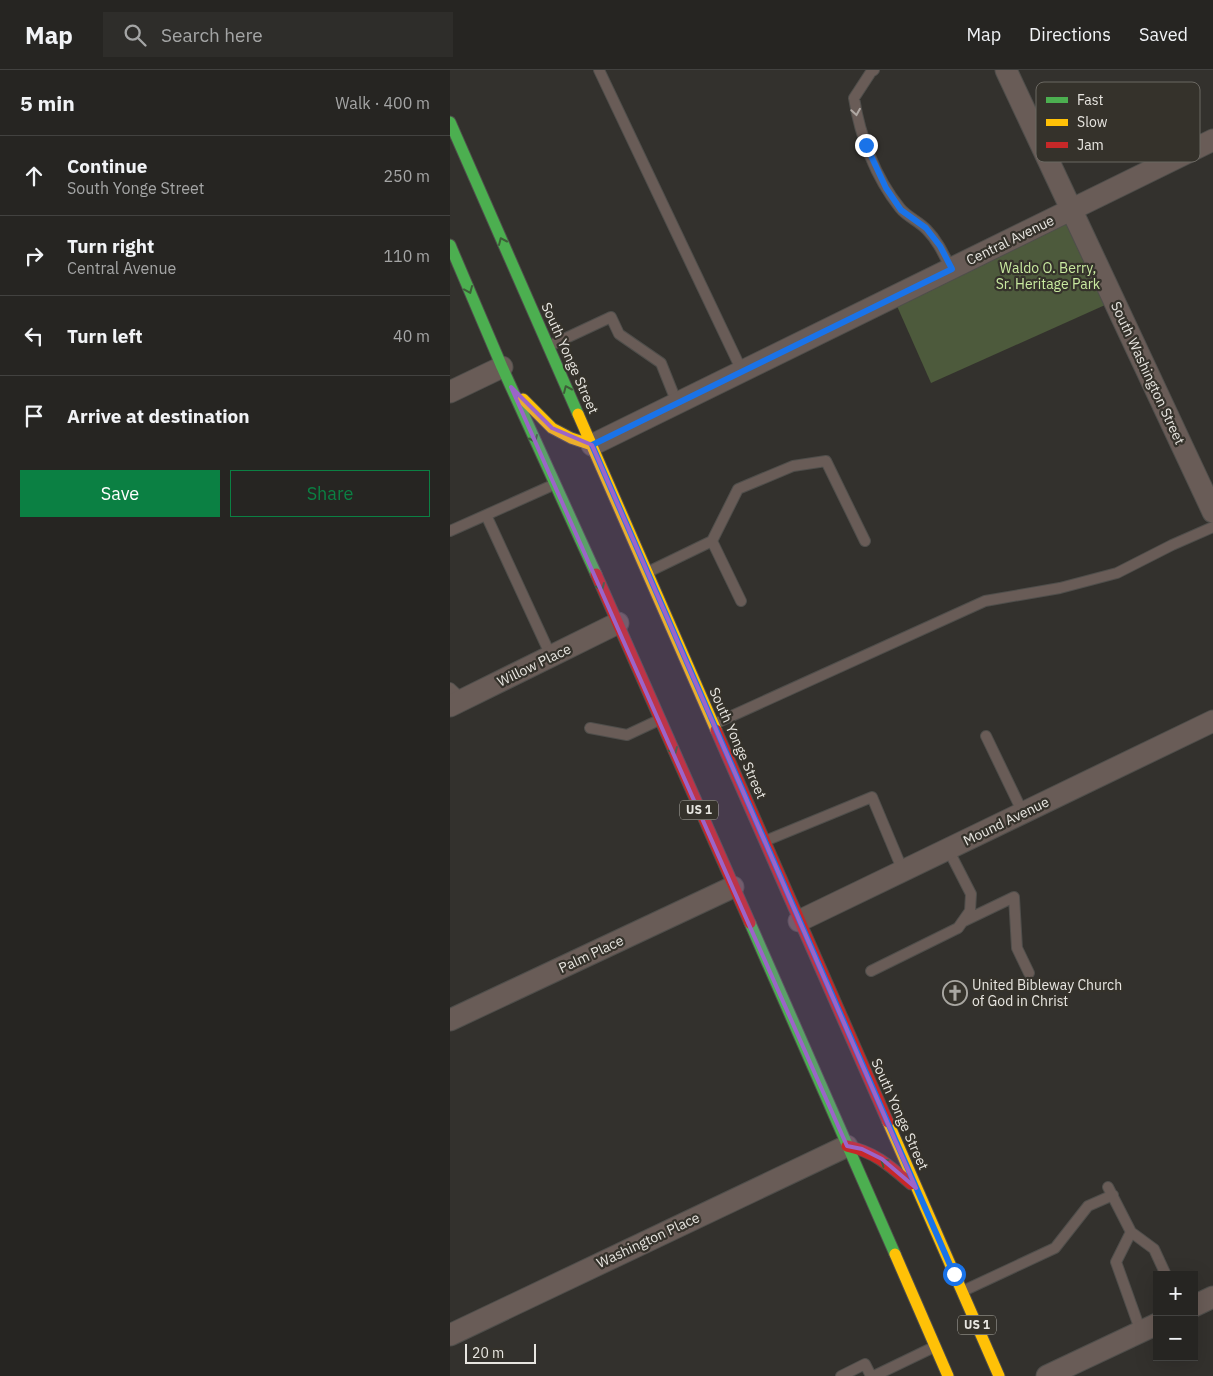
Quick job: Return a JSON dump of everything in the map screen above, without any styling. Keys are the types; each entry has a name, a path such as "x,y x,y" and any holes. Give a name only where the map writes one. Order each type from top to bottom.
{"main road":[{"name":"South Yonge Street","path":"450,122 999,1376"},
{"name":"US 1","path":"450,245 502,367 618,624 948,1376"},
{"path":"511,387 552,428 570,438 592,445"},
{"path":"847,1146 862,1149 882,1159 916,1188"}],"street":[{"name":"South Washington Street","path":"1006,70 1036,134"},
{"name":"Central Avenue","path":"1200,146 1213,140"},
{"name":"South Washington Street","path":"1049,162 1213,512"},
{"name":"Central Avenue","path":"592,445 1169,162"},
{"path":"450,392 502,367"},
{"name":"Willow Place","path":"454,698 551,656 618,624"},
{"name":"Mound Avenue","path":"799,921 1213,721"},
{"name":"Palm Place","path":"450,1020 733,887"},
{"name":"Washington Place","path":"450,1334 847,1146"},
{"path":"1198,1304 1213,1297"},
{"path":"1046,1376 1149,1328"}],"lane":[{"path":"599,70 742,371"},
{"path":"874,70 870,72 854,98 858,123 866,145 886,188 901,210 926,228 940,246 952,269"},
{"path":"548,346 611,317 619,334 661,363 677,403"},
{"path":"647,572 712,541 738,489 793,466 826,461 865,541"},
{"path":"450,531 555,484"},
{"path":"486,515 551,656"},
{"path":"713,724 985,601 1060,588 1117,573 1213,527"},
{"path":"712,541 741,601"},
{"path":"590,728 627,735 660,720"},
{"path":"986,736 1023,813"},
{"path":"764,842 872,797 903,871"},
{"path":"870,971 958,928 970,911 971,894 948,849"},
{"path":"963,921 1014,897 1018,948 1029,973"},
{"path":"962,1291 1055,1248 1088,1206 1110,1191 1131,1232 1154,1249 1164,1271"},
{"path":"1131,1232 1116,1262 1149,1328"},
{"path":"841,1376 865,1364 873,1376 935,1346"}],"highlighted area":[{"path":"511,387 552,428 592,445 916,1188 882,1159 862,1149 847,1146"}],"green space":[{"name":"Waldo O. Berry, Sr. Heritage Park","path":"1072,210 1114,301 931,383 893,297"}],"traffic: fast":[{"path":"450,122 578,414"},
{"path":"450,245 502,367 596,574"},
{"path":"750,923 895,1254"}],"traffic: slow":[{"path":"523,399 552,428 571,438 592,445"},
{"path":"578,414 716,730"},
{"path":"888,1122 999,1376"},
{"path":"895,1254 948,1376"}],"traffic: jam":[{"path":"596,574 750,923"},
{"path":"716,730 888,1122"},
{"path":"847,1146 874,1156 911,1184"}],"place":[{"name":"United Bibleway Church of God in Christ","path":"955,993"}],"route":[{"path":"866,145 886,188 901,210 926,228 940,246 952,269 592,445 954,1274"}]}
